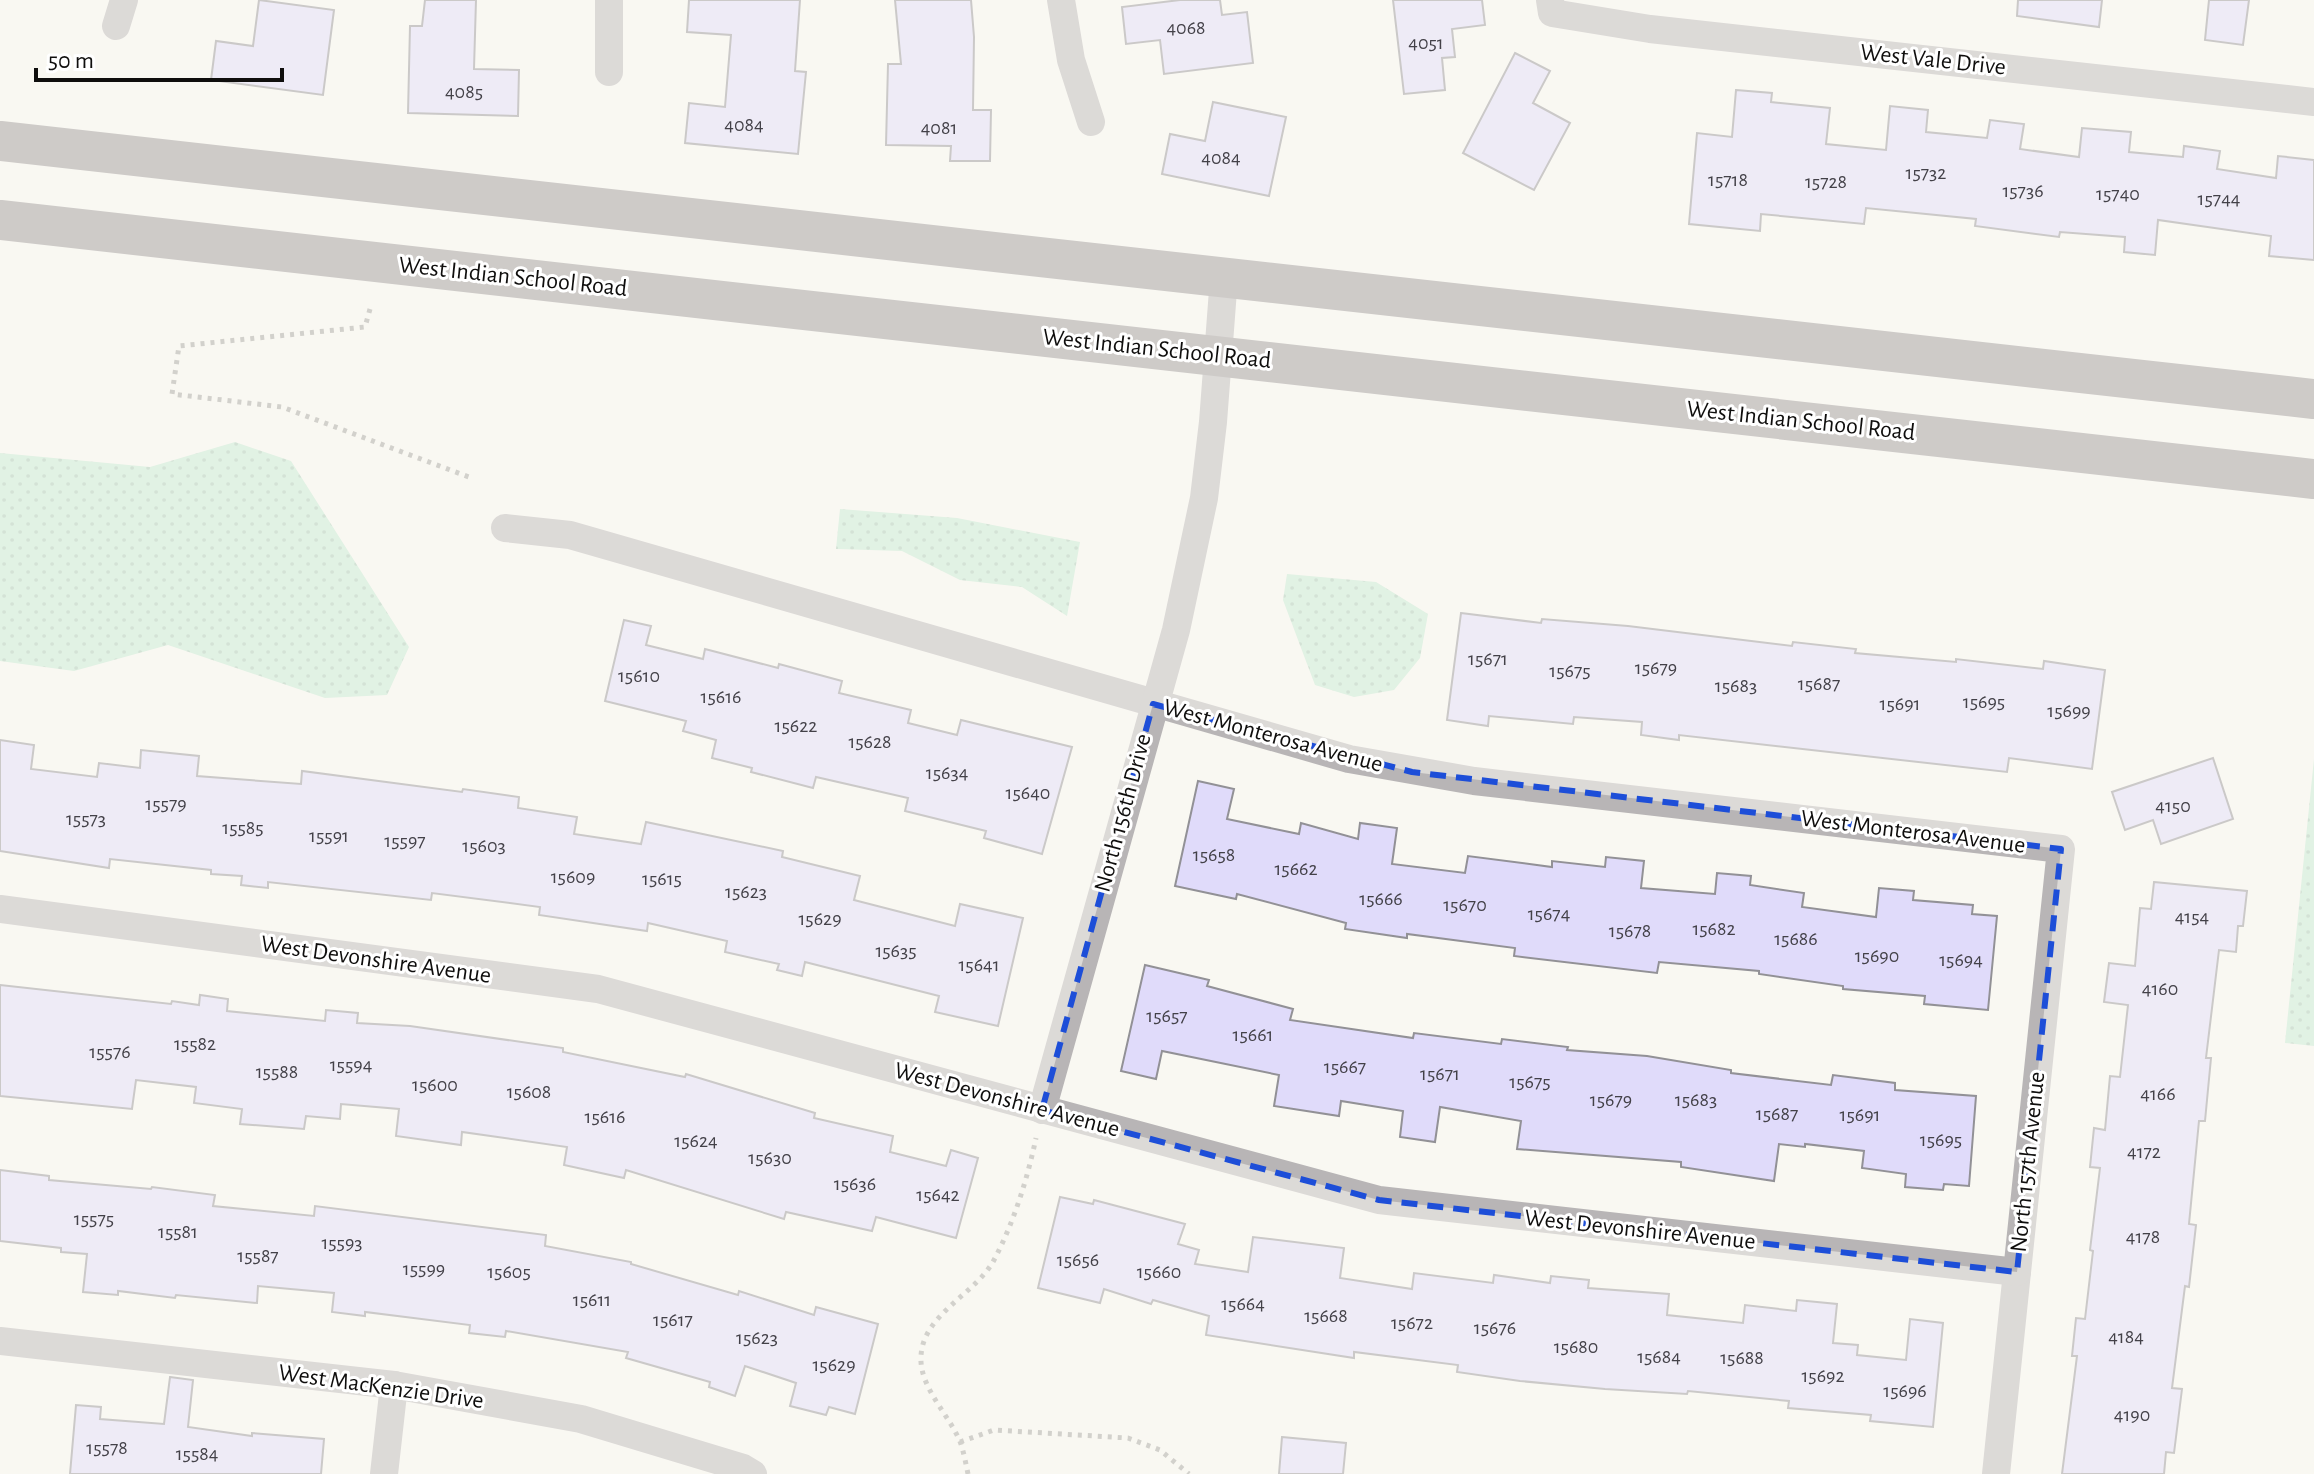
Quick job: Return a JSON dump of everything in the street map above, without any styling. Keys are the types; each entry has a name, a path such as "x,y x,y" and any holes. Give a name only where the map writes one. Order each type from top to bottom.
{"main road":[{"path":"0,141 2314,399"},
{"name":"West Indian School Road","path":"0,220 2314,479"}],"street":[{"path":"609,0 609,72"},
{"path":"1061,0 1071,60 1091,122"},
{"name":"West Vale Drive","path":"1551,6 1650,29 2314,102"},
{"name":"North 156th Drive","path":"1042,1110 1176,630 1197,537 1210,452 1224,277"},
{"name":"West Monterosa Avenue","path":"505,528 570,535 1153,704 1349,759 1412,772 2061,849"},
{"name":"North 157th Avenue","path":"1996,1474 2061,849"},
{"name":"West Devonshire Avenue","path":"0,909 598,989 1379,1200 2017,1272"},
{"name":"West MacKenzie Drive","path":"0,1341 394,1385 581,1419 743,1468 753,1474"},
{"path":"384,1474 394,1385"}],"path":[{"path":"370,309 365,327 179,346 172,394 282,407 469,477"},
{"path":"968,1474 960,1442 923,1375 921,1354 932,1327 951,1304 981,1280 993,1261 1026,1180 1042,1110"},
{"path":"960,1442 994,1430 1128,1438 1160,1450 1189,1474"}],"highlighted area":[{"path":"1153,704 1412,772 2061,849 2017,1272 1379,1200 1042,1110"}],"green space":[{"path":"235,442 291,461 409,647 387,695 325,698 168,645 74,671 0,661 0,453 150,467"},
{"path":"840,509 957,518 1080,542 1067,616 1022,587 960,580 902,551 836,549"},
{"path":"1287,574 1376,582 1428,614 1420,658 1394,690 1354,697 1315,685 1283,600"},
{"path":"2314,759 2314,1046 2285,1043"}],"building":[{"path":"259,0 334,10 323,95 211,80 216,41 253,46"},
{"path":"425,0 476,0 474,69 519,70 518,116 408,113 410,26 422,26"},
{"path":"689,0 800,0 795,71 806,72 798,154 685,143 689,103 725,107 731,35 687,32"},
{"path":"895,0 971,0 973,110 991,110 990,161 950,161 951,146 886,145 888,64 901,64"},
{"path":"1180,0 1220,0 1222,15 1247,12 1253,63 1164,74 1160,40 1126,44 1122,7"},
{"path":"1393,0 1482,0 1485,25 1452,29 1455,57 1442,58 1445,90 1404,94"},
{"path":"2018,0 2102,0 2099,27 2017,16"},
{"path":"2209,0 2249,0 2243,45 2205,40"},
{"path":"1515,53 1550,71 1533,103 1570,123 1534,190 1463,153"},
{"path":"1736,90 1772,93 1771,102 1830,108 1826,144 1886,150 1890,106 1928,110 1926,132 1987,138 1990,120 2024,124 2020,149 2079,157 2082,128 2131,132 2129,152 2183,157 2184,146 2220,151 2217,169 2276,178 2278,156 2314,160 2314,260 2269,256 2271,236 2158,220 2155,255 2124,252 2125,237 2060,232 2059,237 1975,226 1976,219 1866,208 1864,224 1761,214 1760,231 1689,224 1697,133 1732,137"},
{"path":"1213,102 1286,117 1269,196 1162,174 1170,134 1205,141"},
{"path":"1461,613 1541,623 1542,619 1628,626 1792,646 1793,642 1856,649 1855,653 1956,662 1956,659 2043,669 2044,661 2105,670 2092,769 2009,758 2007,772 1679,735 1679,740 1641,735 1642,722 1574,717 1573,724 1489,716 1488,726 1447,720"},
{"path":"624,620 651,626 646,645 703,659 705,649 842,681 839,693 911,710 908,723 957,735 961,720 1072,747 1042,854 984,838 986,831 905,811 908,798 816,777 813,788 751,772 752,768 712,758 716,740 683,731 686,721 605,701"},
{"path":"0,740 34,745 31,769 97,777 99,763 140,768 141,750 199,756 197,776 301,784 302,771 519,797 518,808 577,817 574,834 641,844 646,822 783,851 782,857 860,876 854,900 955,926 960,904 1023,918 998,1026 935,1012 939,996 805,962 802,976 777,970 779,964 725,952 727,941 648,923 647,931 539,915 540,907 432,893 431,900 268,882 268,888 241,885 242,876 211,874 211,870 110,859 109,868 0,851"},
{"path":"2213,758 2233,819 2161,844 2153,820 2125,830 2112,792"},
{"path":"1198,781 1234,789 1227,819 1299,834 1301,823 1358,839 1360,823 1397,828 1392,864 1465,873 1468,856 1552,867 1552,861 1605,867 1606,857 1644,861 1641,888 1715,894 1717,873 1751,876 1750,885 1804,893 1802,907 1876,917 1879,888 1914,891 1913,900 1973,905 1972,914 1997,916 1988,1010 1924,1004 1925,996 1843,989 1843,986 1759,974 1759,971 1659,962 1657,973 1514,956 1515,948 1345,929 1346,923 1237,894 1236,899 1175,886"},
{"path":"2154,882 2247,891 2243,926 2238,926 2236,952 2219,950 2206,1058 2211,1058 2205,1121 2199,1121 2189,1224 2196,1225 2172,1388 2182,1389 2174,1453 2166,1452 2164,1474 2062,1474 2077,1356 2072,1356 2076,1318 2085,1319 2093,1251 2090,1250 2100,1168 2090,1167 2094,1128 2105,1130 2110,1076 2120,1077 2128,1005 2104,1002 2109,963 2135,966 2140,908 2151,909"},
{"path":"1145,965 1209,980 1207,986 1293,1009 1290,1020 1413,1038 1414,1033 1501,1044 1502,1039 1568,1047 1567,1050 1647,1056 1731,1070 1731,1073 1831,1085 1833,1075 1895,1083 1895,1090 1976,1096 1969,1186 1944,1184 1943,1190 1905,1187 1906,1174 1862,1168 1864,1151 1805,1144 1805,1147 1779,1144 1774,1181 1681,1167 1681,1162 1517,1149 1521,1121 1440,1107 1435,1142 1400,1137 1403,1111 1341,1101 1339,1116 1274,1106 1279,1075 1162,1051 1156,1079 1121,1071"},
{"path":"0,985 171,1004 172,1001 199,1005 200,995 228,999 227,1011 325,1021 326,1010 358,1013 357,1023 410,1026 563,1048 563,1052 685,1077 686,1074 815,1113 814,1118 893,1136 890,1152 946,1166 951,1150 978,1158 956,1238 876,1217 872,1231 786,1212 784,1219 626,1170 624,1178 564,1165 567,1147 462,1132 461,1145 396,1136 399,1109 341,1104 340,1119 306,1116 304,1129 240,1124 242,1109 194,1103 196,1087 136,1080 132,1109 0,1096"},
{"path":"0,1170 49,1176 49,1180 215,1195 213,1206 314,1216 315,1206 546,1235 545,1246 631,1262 814,1315 816,1307 878,1324 855,1414 829,1407 826,1415 790,1406 796,1383 745,1366 735,1396 709,1387 710,1382 626,1358 628,1352 506,1331 505,1337 469,1333 470,1325 365,1312 365,1316 332,1312 334,1293 258,1286 257,1303 118,1291 118,1295 83,1292 87,1254 0,1241"},
{"path":"1060,1197 1093,1204 1094,1200 1185,1224 1178,1244 1199,1250 1195,1264 1248,1272 1253,1237 1344,1248 1340,1278 1412,1289 1414,1273 1493,1283 1494,1275 1550,1283 1551,1276 1589,1280 1588,1288 1669,1294 1667,1315 1743,1323 1745,1305 1796,1311 1797,1300 1837,1304 1833,1343 1858,1345 1857,1355 1906,1360 1910,1319 1943,1323 1933,1427 1870,1421 1871,1415 1788,1408 1789,1401 1688,1391 1687,1394 1520,1381 1457,1372 1458,1365 1354,1352 1354,1358 1206,1335 1209,1316 1153,1300 1151,1304 1104,1289 1100,1303 1038,1288"},
{"path":"170,1377 193,1380 188,1427 252,1436 252,1433 324,1439 321,1474 70,1474 76,1405 101,1407 100,1419 164,1424"},
{"path":"1282,1437 1346,1443 1343,1474 1279,1474"}]}
